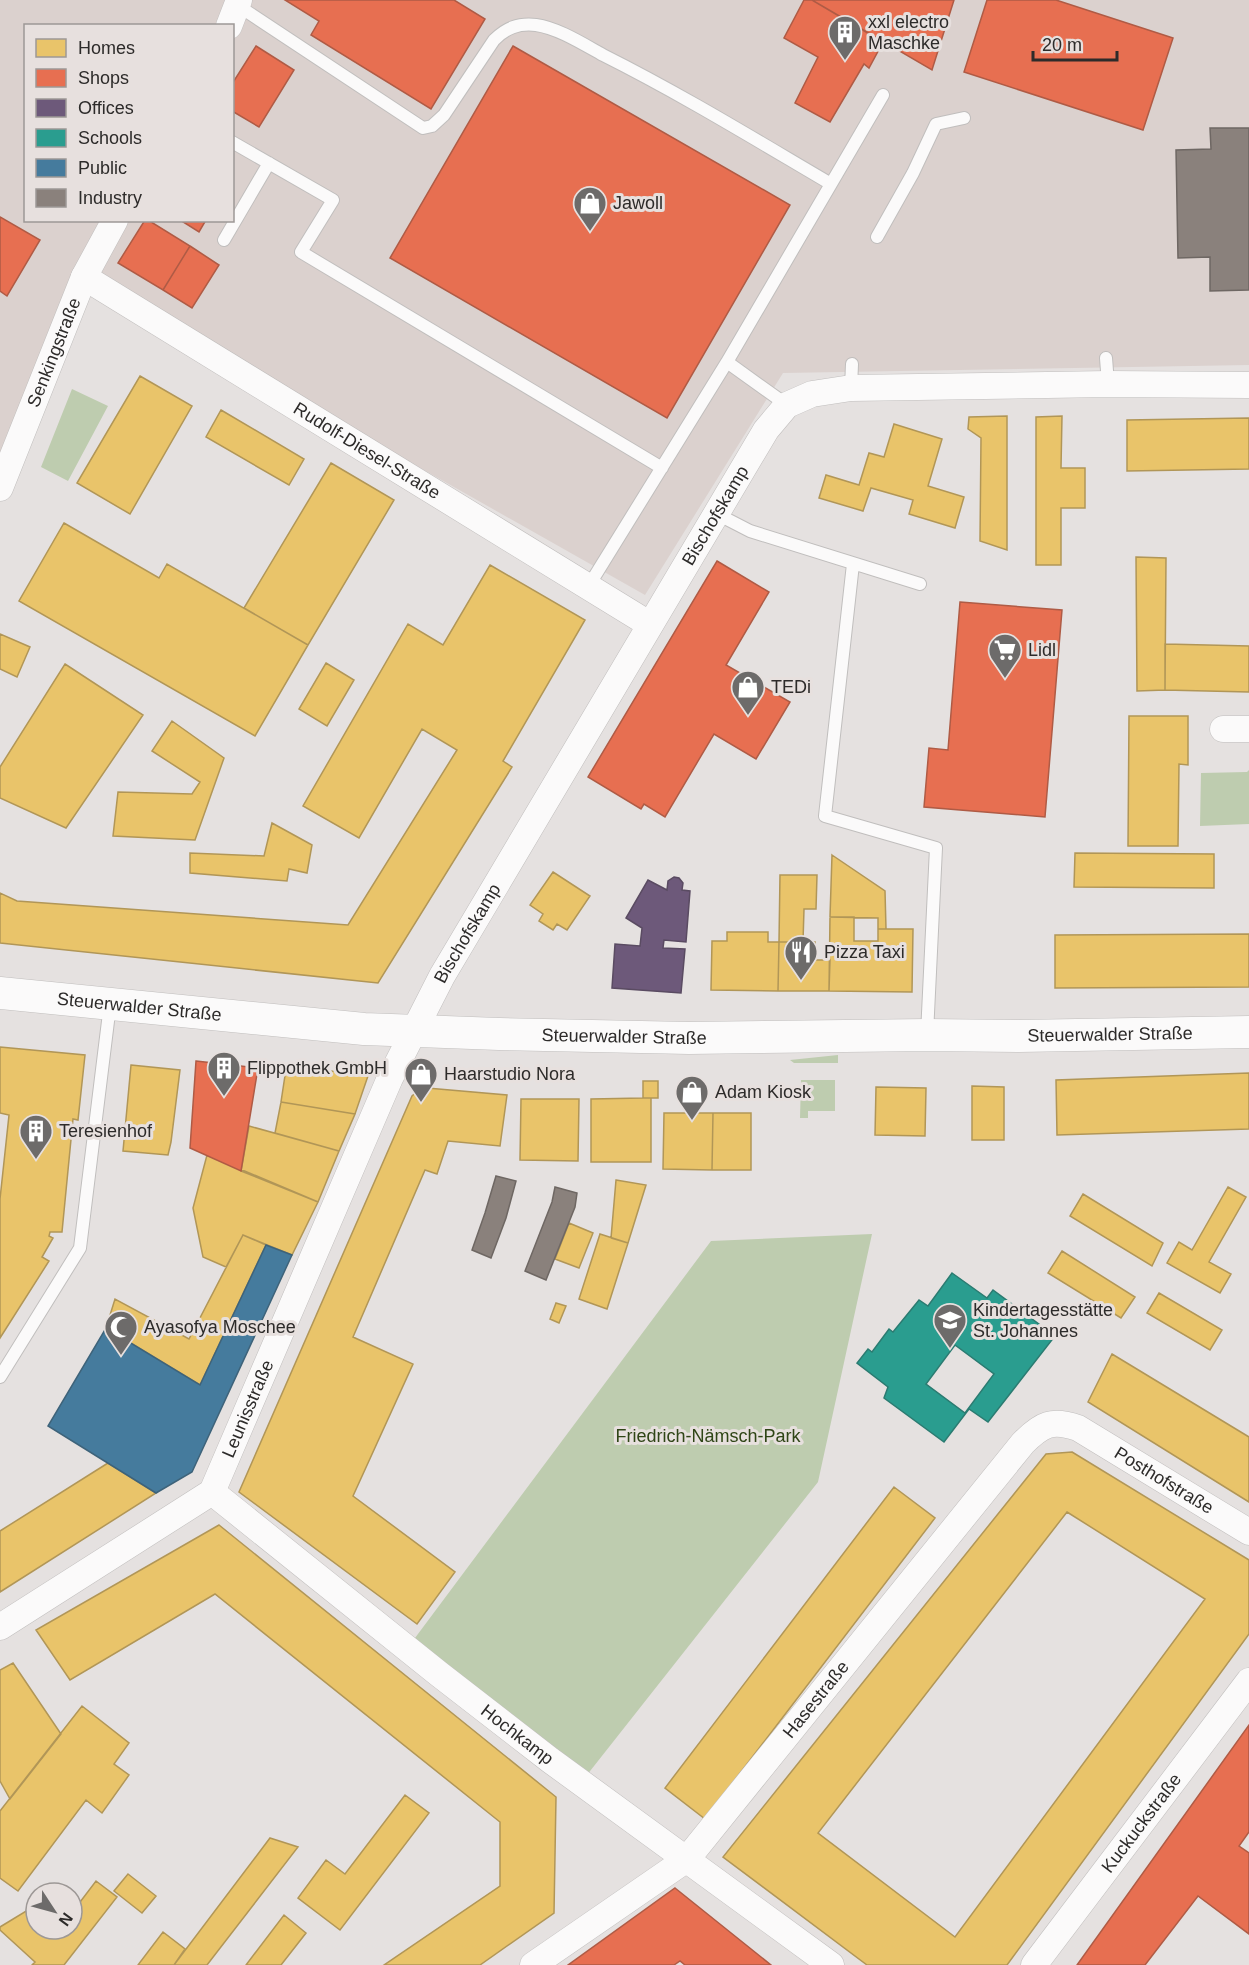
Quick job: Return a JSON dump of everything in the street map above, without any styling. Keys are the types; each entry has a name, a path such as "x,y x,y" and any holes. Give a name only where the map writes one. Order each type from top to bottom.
{"street":[{"name":"Senkingstraße","path":"0,488 84,277 114,222"},
{"name":"Rudolf-Diesel-Straße","path":"84,277 649,624"},
{"name":"Bischofskamp","path":"413,1030 442,976 649,624 766,430 787,405 852,376 1108,384 1249,385"},
{"path":"1223,729 1249,729"},
{"name":"Steuerwalder Straße","path":"0,993 353,1028 499,1034 689,1038 1249,1032"},
{"name":"Leunisstraße","path":"212,1492 413,1030"},
{"name":"Hasestraße","path":"533,1965 687,1859 1023,1443 1036,1430 1046,1425 1066,1424 1078,1428"},
{"name":"Posthofstraße","path":"1078,1428 1249,1532"},
{"path":"0,1627 212,1492"},
{"name":"Hochkamp","path":"212,1492 541,1753 831,1965"},
{"name":"Kuckuckstraße","path":"1034,1965 1249,1681"}],"lane":[{"path":"235,10 423,128 432,126 444,115 494,40 504,30 515,26 538,25 578,42 668,89 831,184"},
{"path":"588,587 726,362 883,95"},
{"path":"877,237 913,173 936,124 964,118"},
{"path":"234,143 333,200 301,252 662,468"},
{"path":"224,240 269,163"},
{"path":"1106,358 1108,384"},
{"path":"726,362 787,405"},
{"path":"717,514 750,531 920,584"},
{"path":"853,564 825,816 936,848 927,1035"},
{"path":"0,1377 80,1248 110,1004"}],"shaded area":[{"path":"0,0 1249,0 1249,365 783,373 645,595 86,279 0,477"}],"green space":[{"path":"72,389 108,406 68,481 41,467"},
{"path":"1249,770 1249,824 1200,826 1201,773 1247,772"},
{"path":"838,1055 838,1063 794,1063 790,1060"},
{"path":"801,1080 835,1080 835,1111 808,1111 808,1118 800,1118"},
{"name":"Friedrich-Nämsch-Park","path":"872,1234 818,1482 583,1780 412,1642 711,1241"}],"building: Homes":[{"path":"140,376 192,406 130,514 77,483"},
{"path":"221,410 304,459 289,485 206,437"},
{"path":"1007,416 1007,550 980,541 981,438 968,429 969,417"},
{"path":"1062,416 1061,468 1085,468 1085,508 1061,508 1061,565 1036,565 1036,417"},
{"path":"1249,418 1249,469 1127,471 1127,420"},
{"path":"894,424 942,439 928,486 964,497 955,528 909,514 913,500 871,488 863,511 819,498 826,475 859,485 869,453 884,457"},
{"path":"331,463 394,500 308,645 244,608"},
{"path":"64,523 159,578 167,564 308,645 255,736 19,601"},
{"path":"1136,557 1166,558 1165,690 1137,691"},
{"path":"490,565 585,620 503,761 512,767 378,983 0,943 0,893 17,901 348,925 457,750 422,729 359,838 303,806 408,624 443,645"},
{"path":"0,634 30,647 17,677 0,669"},
{"path":"1165,644 1249,646 1249,692 1165,690"},
{"path":"326,663 354,680 327,726 299,709"},
{"path":"65,664 143,715 66,828 0,798 0,767"},
{"path":"1129,716 1188,716 1188,765 1179,764 1178,846 1128,846"},
{"path":"172,721 224,758 195,840 113,836 118,792 192,794 200,782 152,751"},
{"path":"272,823 312,845 307,873 289,869 287,881 190,873 190,853 264,856"},
{"path":"1075,853 1214,854 1214,888 1074,887"},
{"path":"832,855 885,891 886,929 878,929 878,918 830,917"},
{"path":"553,872 590,896 567,930 557,924 553,930 539,921 543,914 530,905"},
{"path":"780,875 817,875 816,909 804,909 803,942 779,942"},
{"path":"830,917 854,917 854,941 878,941 878,929 913,929 912,992 829,991"},
{"path":"727,932 768,932 768,942 779,942 778,991 711,990 712,941 727,941"},
{"path":"1249,934 1249,987 1055,988 1055,935"},
{"path":"779,942 815,942 815,960 830,960 829,991 778,991"},
{"name":"Teresienhof","path":"0,1047 85,1055 78,1120 73,1119 62,1232 50,1232 49,1236 53,1238 42,1257 49,1261 0,1338 0,1199 9,1115 0,1113"},
{"path":"131,1065 180,1070 168,1155 123,1151"},
{"path":"286,1069 369,1073 355,1114 281,1102"},
{"path":"1249,1073 1249,1129 1057,1135 1056,1080"},
{"path":"643,1081 658,1081 658,1098 643,1098"},
{"path":"972,1086 1004,1087 1004,1140 972,1140"},
{"path":"876,1087 926,1088 925,1136 875,1135"},
{"path":"427,1088 507,1095 500,1146 448,1141 437,1174 425,1170 353,1337 413,1364 353,1496 455,1572 417,1624 239,1492 412,1096"},
{"path":"651,1098 651,1162 591,1162 591,1099"},
{"path":"521,1099 579,1099 578,1161 520,1160"},
{"path":"281,1102 355,1114 339,1151 275,1133"},
{"path":"664,1113 713,1113 712,1170 663,1169"},
{"path":"713,1113 751,1113 751,1170 712,1170"},
{"path":"249,1126 339,1151 318,1202 241,1171"},
{"path":"207,1155 318,1202 292,1255 243,1235 226,1267 203,1257 193,1208"},
{"path":"616,1180 646,1185 628,1243 611,1238"},
{"path":"1228,1187 1246,1197 1209,1262 1231,1274 1220,1293 1167,1263 1179,1242 1192,1250"},
{"path":"1083,1194 1163,1243 1152,1266 1070,1216"},
{"path":"569,1223 593,1233 579,1268 555,1259"},
{"path":"600,1234 628,1243 607,1309 579,1299"},
{"path":"243,1235 266,1245 200,1385 106,1328 115,1299 189,1339"},
{"path":"1062,1251 1135,1297 1121,1318 1048,1273"},
{"path":"1159,1293 1222,1330 1210,1350 1147,1313"},
{"path":"556,1303 566,1306 559,1323 550,1319"},
{"path":"1112,1354 1249,1437 1249,1502 1088,1402"},
{"path":"1072,1452 1249,1560 1249,1634 1007,1965 867,1965 723,1857 1046,1454","holes":["1067,1512 1205,1599 955,1937 818,1833"]},
{"path":"108,1463 156,1493 0,1592 0,1531"},
{"path":"894,1487 935,1518 705,1819 665,1788"},
{"path":"219,1525 556,1797 554,1913 480,1965 384,1965 500,1886 500,1822 215,1594 70,1680 36,1630"},
{"path":"13,1663 61,1734 10,1799 0,1781 0,1670"},
{"path":"82,1706 129,1743 114,1764 129,1775 102,1813 86,1800 18,1891 0,1878 0,1811"},
{"path":"405,1795 429,1813 340,1930 298,1898 326,1860 345,1874"},
{"path":"270,1838 298,1847 207,1965 174,1965"},
{"path":"128,1874 156,1896 142,1913 114,1891"},
{"path":"96,1881 117,1897 84,1939 84,1897"},
{"path":"24,1912 24,1941 83,1941 64,1965 32,1965 35,1962 0,1930 0,1927"},
{"path":"284,1915 306,1933 281,1965 246,1965"},
{"path":"163,1932 185,1949 174,1965 138,1965"}],"building: Shops":[{"path":"285,0 454,0 485,19 431,109 311,35 319,21"},
{"name":"xxl electro Maschke","path":"804,0 812,0 883,42 869,68 864,64 830,122 795,103 818,57 784,38"},
{"path":"812,0 954,0 932,70"},
{"path":"987,0 1056,0 1173,38 1143,130 964,72"},
{"path":"256,46 294,70 259,127 234,112 234,81"},
{"name":"Jawoll","path":"513,46 790,205 667,418 390,258"},
{"path":"0,217 40,240 7,296 0,291"},
{"path":"144,222 151,222 190,246 163,290 118,263"},
{"path":"183,222 205,222 199,232"},
{"path":"190,246 219,265 192,308 163,290"},
{"path":"717,561 769,592 726,665 790,702 756,759 714,734 665,817 644,804 641,809 588,777"},
{"name":"Lidl","path":"960,602 1062,610 1045,817 924,807 929,748 948,750"},
{"name":"Flippothek GmbH","path":"196,1061 258,1068 241,1171 190,1148"},
{"path":"1249,1725 1249,1832 1239,1846 1249,1853 1249,1934 1198,1896 1145,1965 1077,1965"},
{"path":"675,1888 771,1965 685,1965 680,1961 674,1965 568,1965"}],"building: Offices":[{"path":"674,877 679,878 683,883 682,890 690,891 686,942 664,940 663,948 685,949 681,993 612,988 615,944 640,946 642,928 626,918 648,880 667,890 668,881"}],"building: Schools":[{"path":"952,1273 987,1298 993,1290 1055,1336 988,1422 969,1409 944,1442 884,1398 888,1387 857,1363 868,1349 872,1352 889,1329 893,1332 919,1300 928,1306","holes":["955,1345 994,1374 965,1413 926,1384"]}],"building: Public":[{"name":"Ayasofya Moschee","path":"266,1245 292,1255 192,1472 156,1493 48,1426 106,1328 200,1385"}],"building: Industry":[{"path":"1210,128 1249,128 1249,290 1210,291 1210,257 1178,258 1176,150 1211,149"},
{"path":"496,1176 516,1181 506,1218 491,1258 472,1250"},
{"path":"555,1187 577,1193 575,1207 546,1280 525,1271 552,1202"}],"place":[{"name":"xxl electro Maschke","path":"845,61"},
{"name":"Jawoll","path":"590,232"},
{"name":"Lidl","path":"1005,679"},
{"name":"TEDi","path":"748,716"},
{"name":"Pizza Taxi","path":"801,981"},
{"name":"Flippothek GmbH","path":"224,1097"},
{"name":"Haarstudio Nora","path":"421,1103"},
{"name":"Adam Kiosk","path":"692,1121"},
{"name":"Teresienhof","path":"36,1160"},
{"name":"Kindertagesstätte St. Johannes","path":"950,1349"},
{"name":"Ayasofya Moschee","path":"121,1356"}]}
